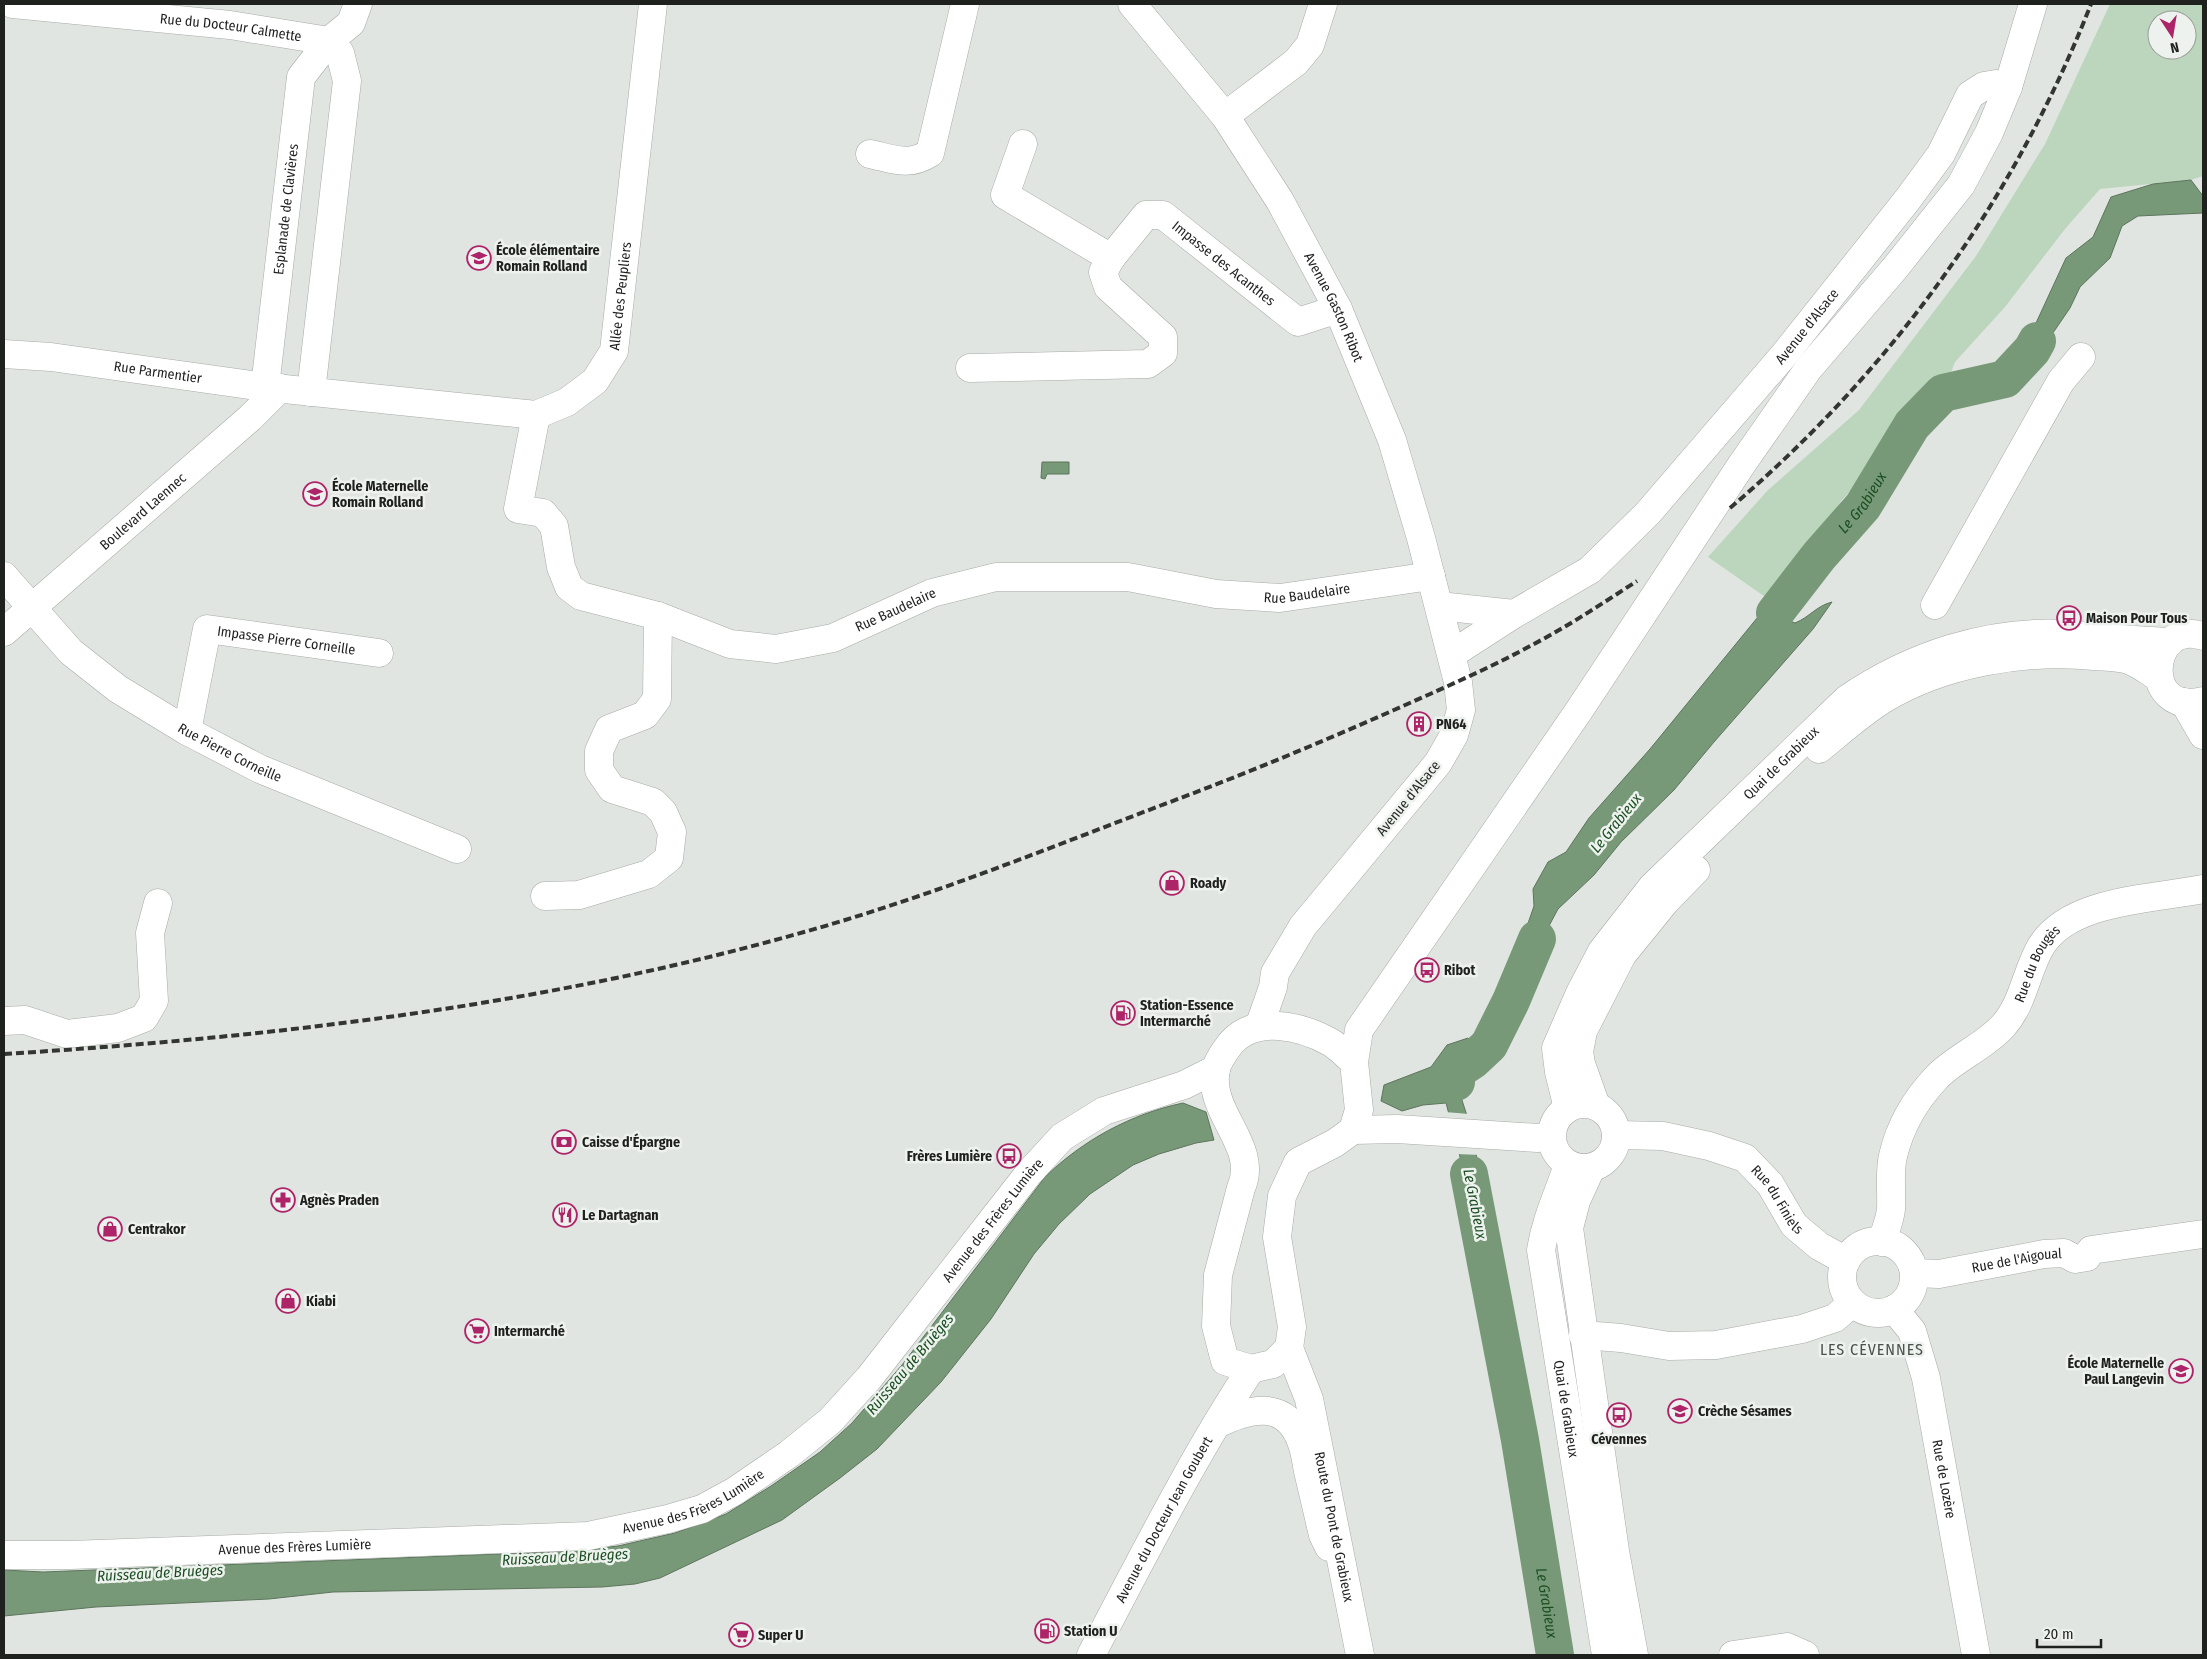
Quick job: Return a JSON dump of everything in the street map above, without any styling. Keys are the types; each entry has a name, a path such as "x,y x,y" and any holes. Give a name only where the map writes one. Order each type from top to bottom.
{"street":[{"name":"Rue du Docteur Calmette","path":"13,4 232,14 330,41"},
{"name":"Esplanade de Clavières","path":"272,387 300,78 330,41 351,23 358,4"},
{"name":"Allée des Peupliers","path":"311,392 536,415 567,402 595,381 614,351 653,4"},
{"path":"870,154 909,162 920,160 930,153 965,4"},
{"name":"Avenue Gaston Ribot","path":"1132,4 1225,116 1280,201 1338,310 1392,440 1452,654"},
{"path":"1225,116 1296,62 1310,45 1323,4"},
{"path":"1225,1361 1271,1360 1292,1327 1276,1237 1282,1196 1298,1162 1335,1143 1356,1120 1354,1062 1359,1030 1578,712 1742,464 1809,368 1895,268 1961,185 1989,133 2008,87 2033,4"},
{"path":"311,392 347,81 340,53 330,41"},
{"name":"Avenue d'Alsace","path":"1259,1027 1275,973 1303,926 1438,763 1454,735 1461,710 1452,654 1514,614 1590,570 1648,513 1784,355 1908,199 1941,154 1970,95 1984,86 1996,84 2008,87"},
{"path":"1023,144 1005,195 1111,258"},
{"name":"Impasse des Acanthes","path":"970,368 1148,364 1163,353 1163,337 1108,287 1103,272 1111,258 1146,215 1163,215 1298,322 1338,310"},
{"name":"Rue Parmentier","path":"4,354 51,357 311,392"},
{"path":"1935,605 2061,381 2081,357"},
{"name":"Boulevard Laennec","path":"4,632 68,574 250,418 272,387"},
{"name":"Rue Baudelaire","path":"536,415 518,509 543,514 554,526 560,564 569,587 581,596 658,616 730,644 776,649 833,638 932,593 996,577 1128,577 1216,594 1280,598 1431,576"},
{"name":"Rue Pierre Corneille","path":"4,576 71,652 118,689 187,731 260,769 457,849"},
{"path":"1439,606 1514,614"},
{"path":"546,896 579,895 649,874 669,858 672,832 663,812 653,802 612,789 599,770 599,751 609,729 645,715 656,699 658,616"},
{"name":"Impasse Pierre Corneille","path":"187,731 207,629 379,653"},
{"name":"Quai de Grabieux","path":"1568,1108 1559,1072 1556,1048 1580,993 1602,951 1652,887 1847,699 1896,669 1951,648 2000,637 2063,634 2129,641 2170,642 2184,635 2203,636"},
{"path":"2170,642 2159,658 2158,677 2164,690 2172,697 2193,702 2203,735"},
{"name":"Quai de Grabieux","path":"1596,1106 1581,1064 1579,1052 1584,1031 1622,954 1672,894 1812,755 1860,715 1884,699 1958,667 2003,658 2065,653 2126,659 2138,664 2158,677"},
{"name":"Rue du Bougès","path":"1882,1242 1890,1211 1893,1156 1911,1107 1938,1076 1978,1048 2003,1026 2020,1000 2040,947 2057,928 2081,914 2104,907 2203,889"},
{"path":"14,1021 66,1034 118,1028 144,1018 154,1001 150,933 158,903"},
{"path":"1272,987 1287,1026"},
{"path":"1216,1082 1224,1052 1239,1034 1259,1027 1287,1026 1331,1042 1354,1062"},
{"path":"1331,1042 1359,1030"},
{"name":"Avenue des Frères Lumière","path":"4,1555 70,1555 588,1536 668,1519 702,1508 735,1491 830,1421 869,1378 1029,1173 1062,1137 1104,1111 1184,1085 1210,1095 1216,1082"},
{"name":"Avenue du Docteur Jean Goubert","path":"1216,1082 1241,1148 1246,1177 1218,1275 1216,1326 1225,1361 1221,1418"},
{"path":"1356,1120 1397,1129 1544,1137 1559,1158 1580,1167 1604,1162 1613,1152 1616,1135 1615,1125 1608,1114 1596,1106 1577,1104 1559,1115 1544,1137"},
{"name":"Rue du Finiels","path":"1616,1135 1663,1136 1709,1146 1745,1158 1770,1184 1794,1225 1819,1246 1846,1261"},
{"name":"Quai de Grabieux","path":"1580,1167 1576,1201 1569,1228 1615,1551 1634,1655"},
{"name":"Quai de Grabieux","path":"1580,1167 1558,1196 1545,1224 1541,1250 1606,1655"},
{"name":"Rue de l'Aigoual","path":"1914,1273 1939,1274 2044,1254 2064,1253 2075,1259 2088,1257 2091,1250 2203,1234"},
{"path":"1871,1242 1882,1242 1894,1245 1903,1252 1910,1262 1914,1273 1913,1284 1903,1303 1883,1313 1872,1313 1861,1310 1852,1303 1842,1283 1842,1272 1852,1252 1871,1242"},
{"path":"1583,1335 1621,1338 1669,1346 1716,1345 1810,1326 1835,1318 1852,1303"},
{"name":"Rue de Lozère","path":"1894,1309 1912,1331 1926,1378 1976,1655"},
{"name":"Avenue du Docteur Jean Goubert","path":"1091,1655 1144,1554 1221,1418 1271,1360"},
{"name":"Route du Pont de Grabieux","path":"1271,1360 1309,1398 1360,1655"},
{"path":"1221,1418 1267,1410 1279,1413 1291,1422 1301,1440 1323,1535 1344,1572"},
{"path":"1733,1655 1787,1647 1805,1655"}],"shaded area":[{"path":"2110,4 2203,4 2203,176 2191,180 2100,189 2065,229 2005,307 1955,362 1943,393 1841,501 1771,601 1708,557 1768,490 1859,410 1976,256 2045,144"}],"water":[{"path":"2191,180 2203,196 2203,213 2138,216 2122,226 2110,258 2080,287 2070,308 2029,368 2005,379 2024,349 2066,258 2093,237 2111,197 2153,184"},
{"path":"1042,462 1069,462 1069,474 1047,474 1045,479 1041,478"},
{"path":"1806,572 1789,609 1790,621 1795,623 1832,602 1813,629 1674,790 1621,842 1594,875 1558,909 1517,986 1525,932 1534,906 1533,889 1548,862 1566,852 1589,818 1650,749 1771,601"},
{"path":"1468,1038 1477,1047 1487,1047 1480,1064 1469,1069 1460,1079 1461,1097 1469,1122 1480,1172 1477,1191 1479,1228 1470,1230 1464,1219 1465,1186 1456,1138 1446,1103 1423,1105 1402,1111 1381,1101 1384,1085 1431,1067 1447,1045"},
{"name":"Ruisseau de Bruèges","path":"1183,1103 1206,1112 1214,1140 1196,1143 1159,1154 1133,1165 1090,1194 1059,1224 1034,1254 991,1319 941,1382 877,1449 782,1520 660,1578 635,1584 602,1587 333,1592 269,1599 96,1607 4,1616 4,1570 43,1572 575,1551 618,1546 675,1533 726,1514 820,1452 852,1423 902,1365 1045,1177 1075,1151 1109,1130 1145,1114"}],"pier":[{"path":"1445,1112 1469,1114 1480,1155 1456,1154"}],"waterway":[{"name":"Le Grabieux","path":"1775,613 1819,556 1863,506 1912,425 1943,393 2005,379 2032,350 2037,341"},
{"name":"Le Grabieux","path":"1456,1082 1455,1072 1473,1060 1489,1045 1511,1001 1537,939"},
{"name":"Le Grabieux","path":"1469,1174 1520,1440 1555,1655"}],"railway":[{"path":"1730,508 1789,455 1844,399 1895,340 1942,279 1985,214 2025,147 2060,77 2091,4"},
{"path":"4,1054 105,1047 307,1027 507,999 607,980 706,958 850,919 984,873 1220,783 1365,723 1517,653 1573,622 1637,581"}],"place":[{"name":"École élémentaire Romain Rolland","path":"479,258"},
{"name":"École Maternelle Romain Rolland","path":"315,494"},
{"name":"Maison Pour Tous","path":"2069,618"},
{"name":"PN64","path":"1419,724"},
{"name":"Roady","path":"1172,883"},
{"name":"Ribot","path":"1427,970"},
{"name":"Station-Essence Intermarché","path":"1123,1013"},
{"name":"Caisse d'Épargne","path":"564,1142"},
{"name":"Frères Lumière","path":"1009,1156"},
{"name":"Agnès Praden","path":"283,1200"},
{"name":"Le Dartagnan","path":"565,1215"},
{"name":"Centrakor","path":"110,1229"},
{"name":"Kiabi","path":"288,1301"},
{"name":"Intermarché","path":"477,1331"},
{"name":"École Maternelle Paul Langevin","path":"2181,1371"},
{"name":"Crèche Sésames","path":"1680,1411"},
{"name":"Cévennes","path":"1619,1415"},
{"name":"Station U","path":"1047,1631"},
{"name":"Super U","path":"741,1635"}],"district":[{"name":"LES CÉVENNES","path":"1872,1349"}]}
